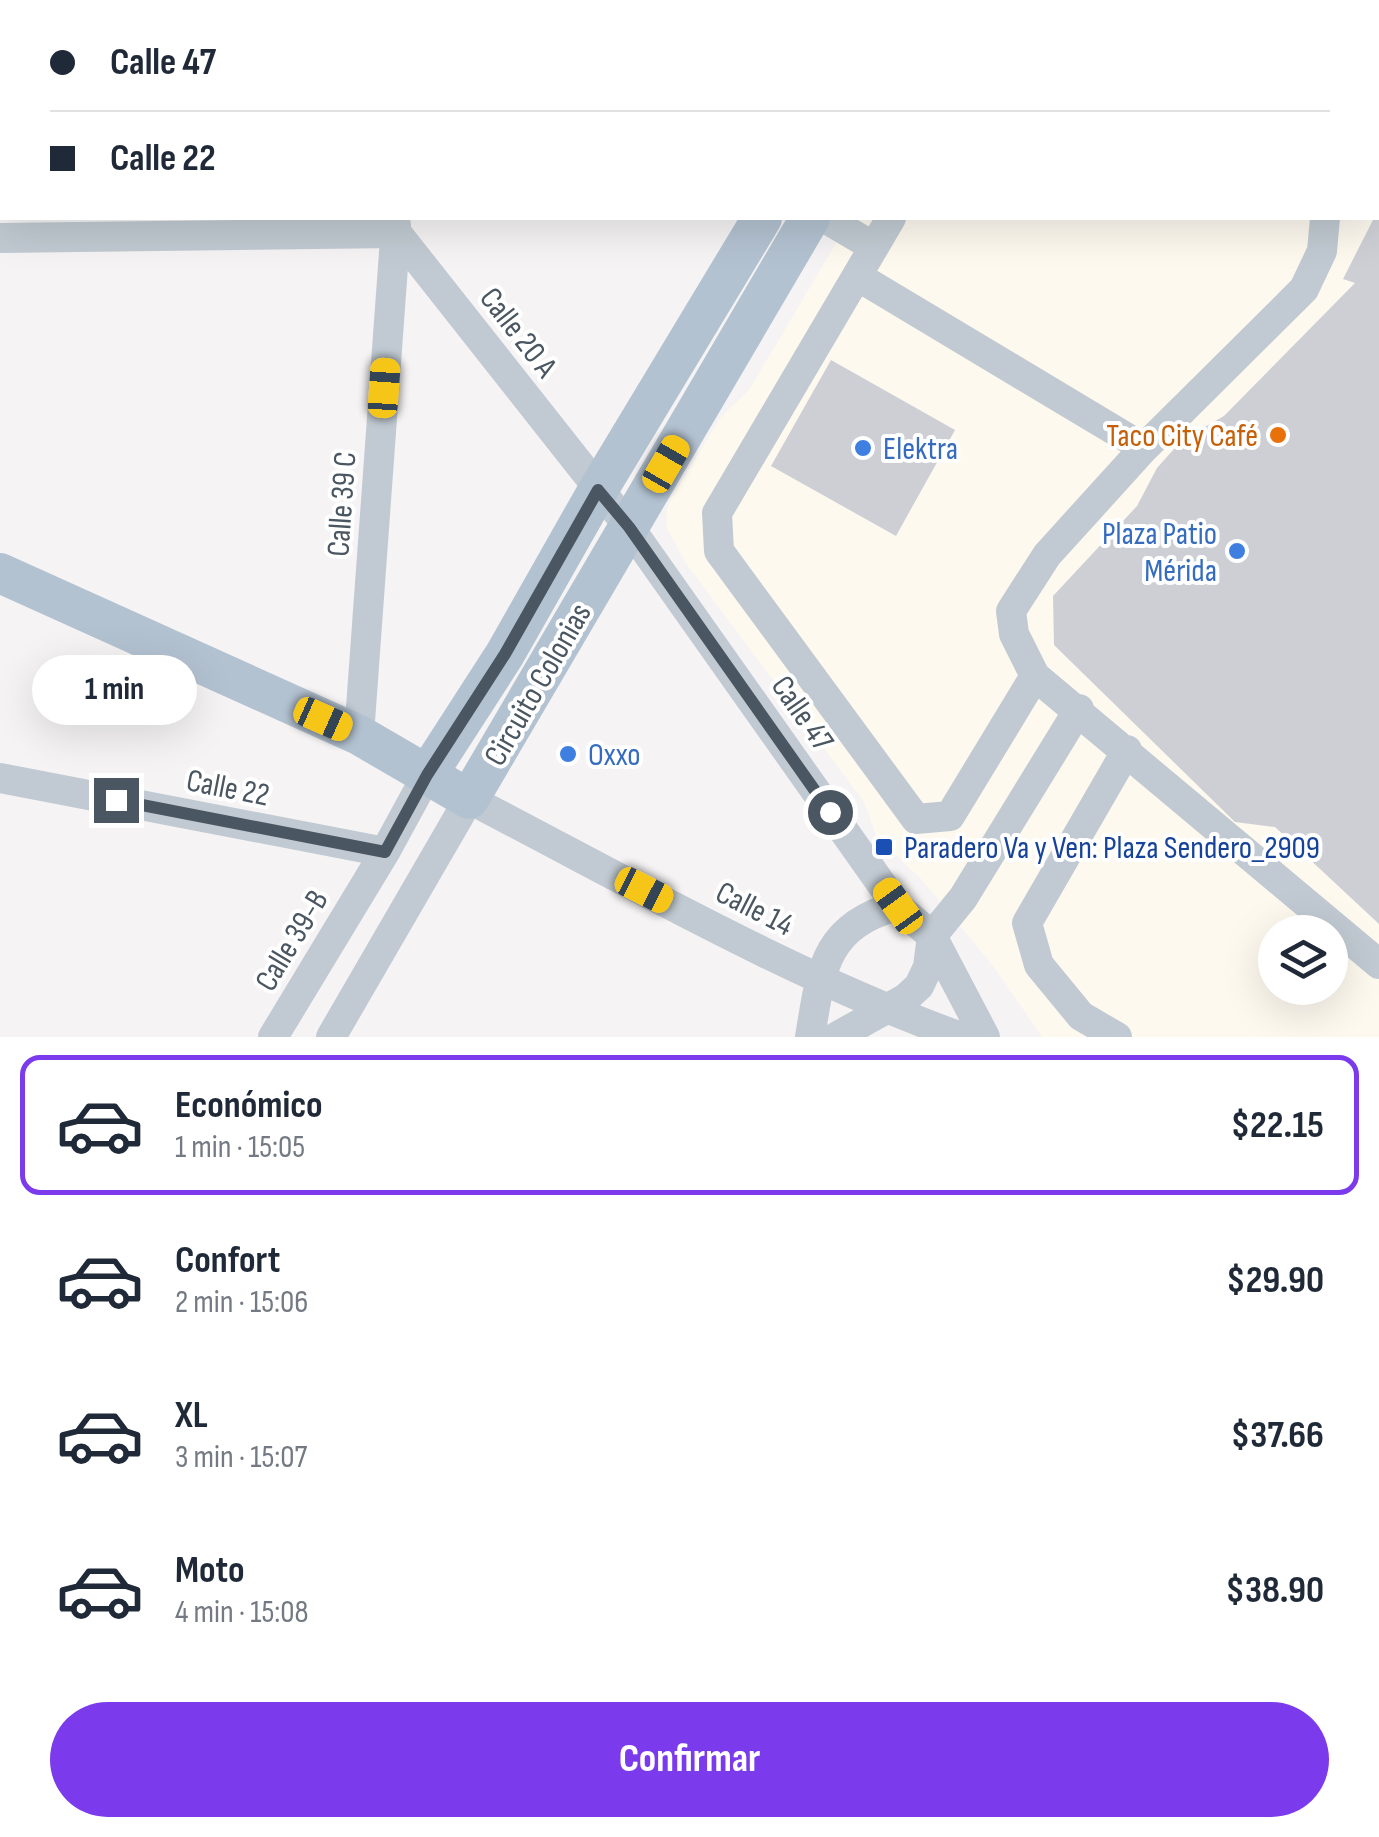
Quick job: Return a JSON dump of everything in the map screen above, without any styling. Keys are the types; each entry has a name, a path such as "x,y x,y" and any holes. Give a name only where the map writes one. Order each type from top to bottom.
{"main road":[{"name":"Circuito Colonias","path":"427,775 505,654 598,490 761,220"},
{"name":"Circuito Colonias","path":"0,572 359,735 469,799 809,220"}],"street":[{"path":"828,220 874,247"},
{"path":"890,220 717,513 719,550 916,819 950,816 1035,676"},
{"path":"1326,220 1322,251 1304,289 1144,448 1048,555 1012,611 1014,634 1035,676 1379,964"},
{"name":"Calle 20 A","path":"392,223 598,490"},
{"path":"0,238 392,223"},
{"name":"Calle 39 C","path":"359,735 392,223"},
{"path":"856,276 1144,448"},
{"path":"598,490 629,527"},
{"name":"Calle 47","path":"629,527 898,906 932,936 985,1037"},
{"path":"836,1037 906,998 919,986 928,967 932,936 963,898 1078,710"},
{"path":"1118,1037 1082,1016 1039,965 1028,923 1127,750"},
{"name":"Calle 39-B","path":"272,1037 385,852 427,775"},
{"name":"Calle 22","path":"0,778 385,852"},
{"path":"331,1037 469,799"},
{"name":"Calle 14","path":"469,799 819,980 882,1009 962,1037"},
{"path":"810,1037 819,980 830,950 843,931 876,912 898,906"}],"shaded area":[{"path":"850,220 1379,220 1379,1037 1042,1037 994,967 920,878 877,838 864,802 685,562 667,528 666,512 671,498 721,417 749,390"}],"building":[{"name":"Plaza Patio Mérida","path":"1373,220 1379,220 1379,924 1275,827 1235,822 1054,645 1053,596 1137,506 1157,468 1182,440 1224,416 1355,283 1343,279"},
{"name":"Elektra","path":"831,360 955,430 896,536 771,466"}],"place":[{"name":"Taco City Café","path":"1278,435"},
{"name":"Elektra","path":"863,448"},
{"name":"Plaza Patio Mérida","path":"1237,551"},
{"name":"Oxxo","path":"568,754"},
{"name":"Paradero Va y Ven: Plaza Sendero_2909","path":"884,847"}],"route":[{"path":"116,800 385,852 427,775 505,654 598,490 629,527 830,812"}]}
